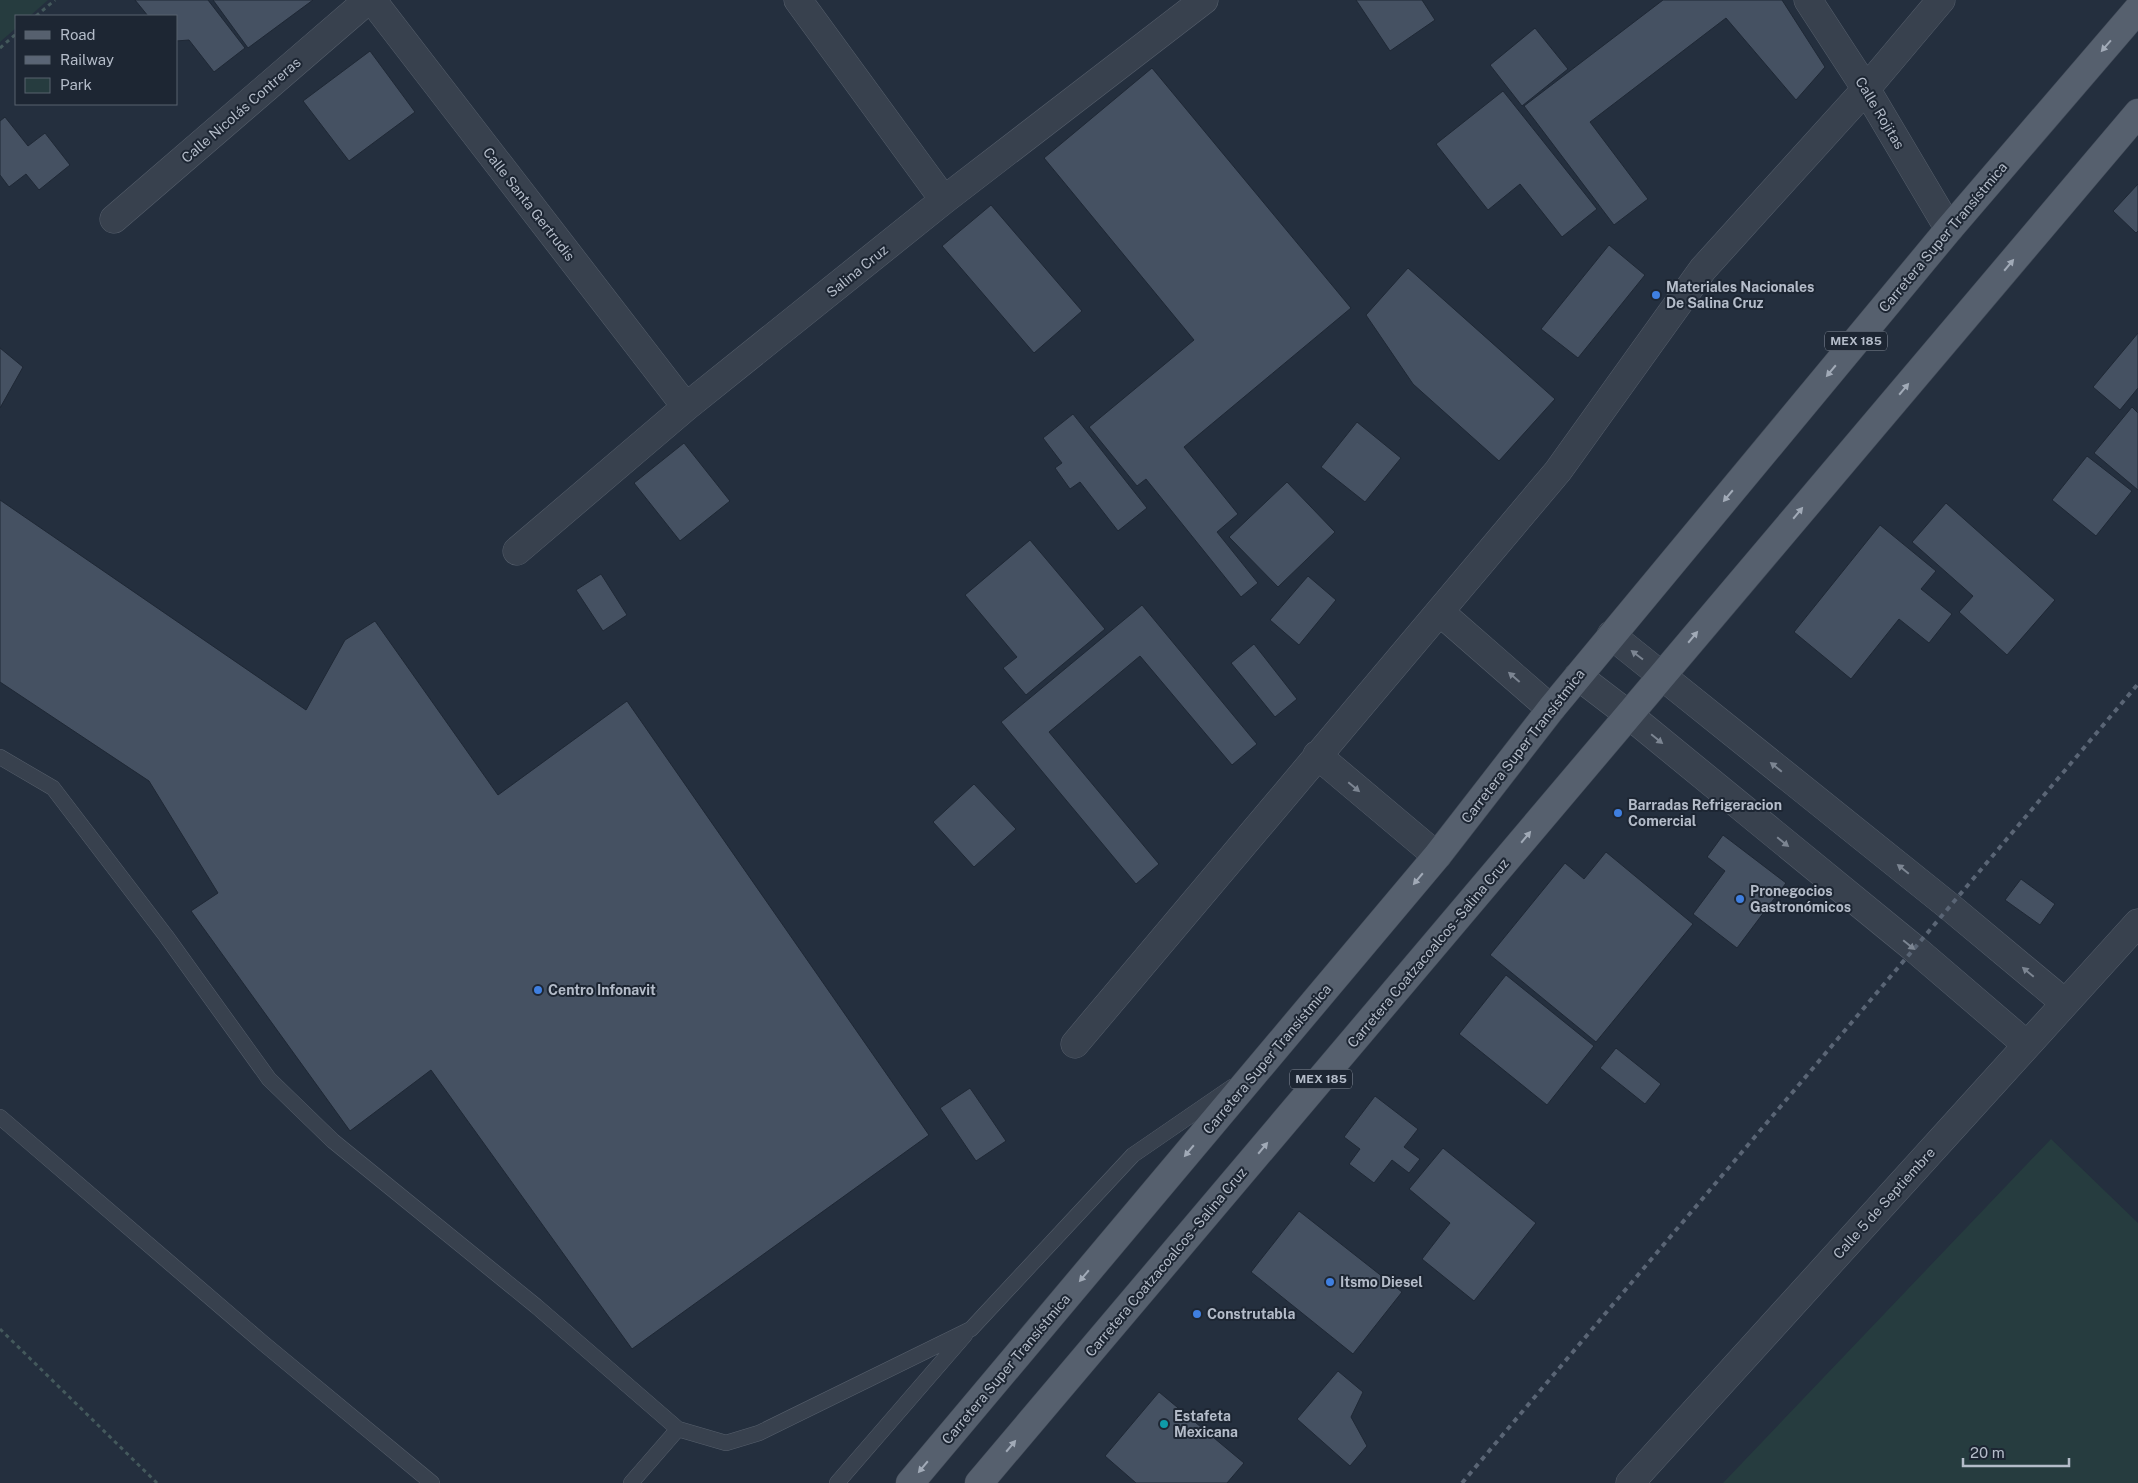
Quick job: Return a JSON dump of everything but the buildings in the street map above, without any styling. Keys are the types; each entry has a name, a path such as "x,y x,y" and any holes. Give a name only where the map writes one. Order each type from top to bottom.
{"main road":[{"name":"Carretera Super Transístmica","path":"910,1483 1437,856 1550,709 1949,229 2138,9"},
{"name":"MEX 185","path":"1662,674 2138,113"},
{"name":"Carretera Coatzacoalcos - Salina Cruz","path":"979,1483 1629,716 1662,674"}],"street":[{"name":"Calle Nicolás Contreras","path":"114,219 368,0"},
{"name":"Calle Santa Gertrudis","path":"372,0 686,407"},
{"path":"798,0 944,200"},
{"name":"Salina Cruz","path":"517,551 686,407 944,200 1204,0"},
{"name":"Calle Rojitas","path":"1808,0 1866,90 1949,229"},
{"path":"1075,1044 1316,755 1440,612 1558,471 1703,269 1866,90 1941,0"},
{"path":"1440,612 1550,709"},
{"path":"1612,636 1662,674 2066,1003"},
{"path":"1578,676 1915,949 2027,1045"},
{"path":"1316,755 1437,856"},
{"name":"Calle 5 de Septiembre","path":"1630,1483 2138,923"}],"lane":[{"path":"0,757 53,788 166,936 269,1079 332,1141 536,1306 678,1429 726,1443 759,1433 971,1328"},
{"path":"837,1483 971,1328 1133,1155 1259,1068"},
{"path":"0,1117 263,1343 432,1483"},
{"path":"631,1483 678,1429"}],"path":[{"path":"37,15 55,0"},
{"path":"0,48 15,35"},
{"path":"0,1329 157,1483"}],"green space":[{"path":"0,0 48,0 31,15 15,15 15,29 0,42"},
{"path":"2051,1139 2138,1223 2138,1483 1723,1483"}],"railway":[{"path":"1462,1483 2138,684"}],"place":[{"name":"Materiales Nacionales De Salina Cruz","path":"1656,295"},
{"name":"Barradas Refrigeracion Comercial","path":"1618,813"},
{"name":"Pronegocios Gastronómicos","path":"1740,899"},
{"name":"Centro Infonavit","path":"538,990"},
{"name":"Itsmo Diesel","path":"1330,1282"},
{"name":"Construtabla","path":"1197,1314"},
{"name":"Estafeta Mexicana","path":"1164,1424"}]}
